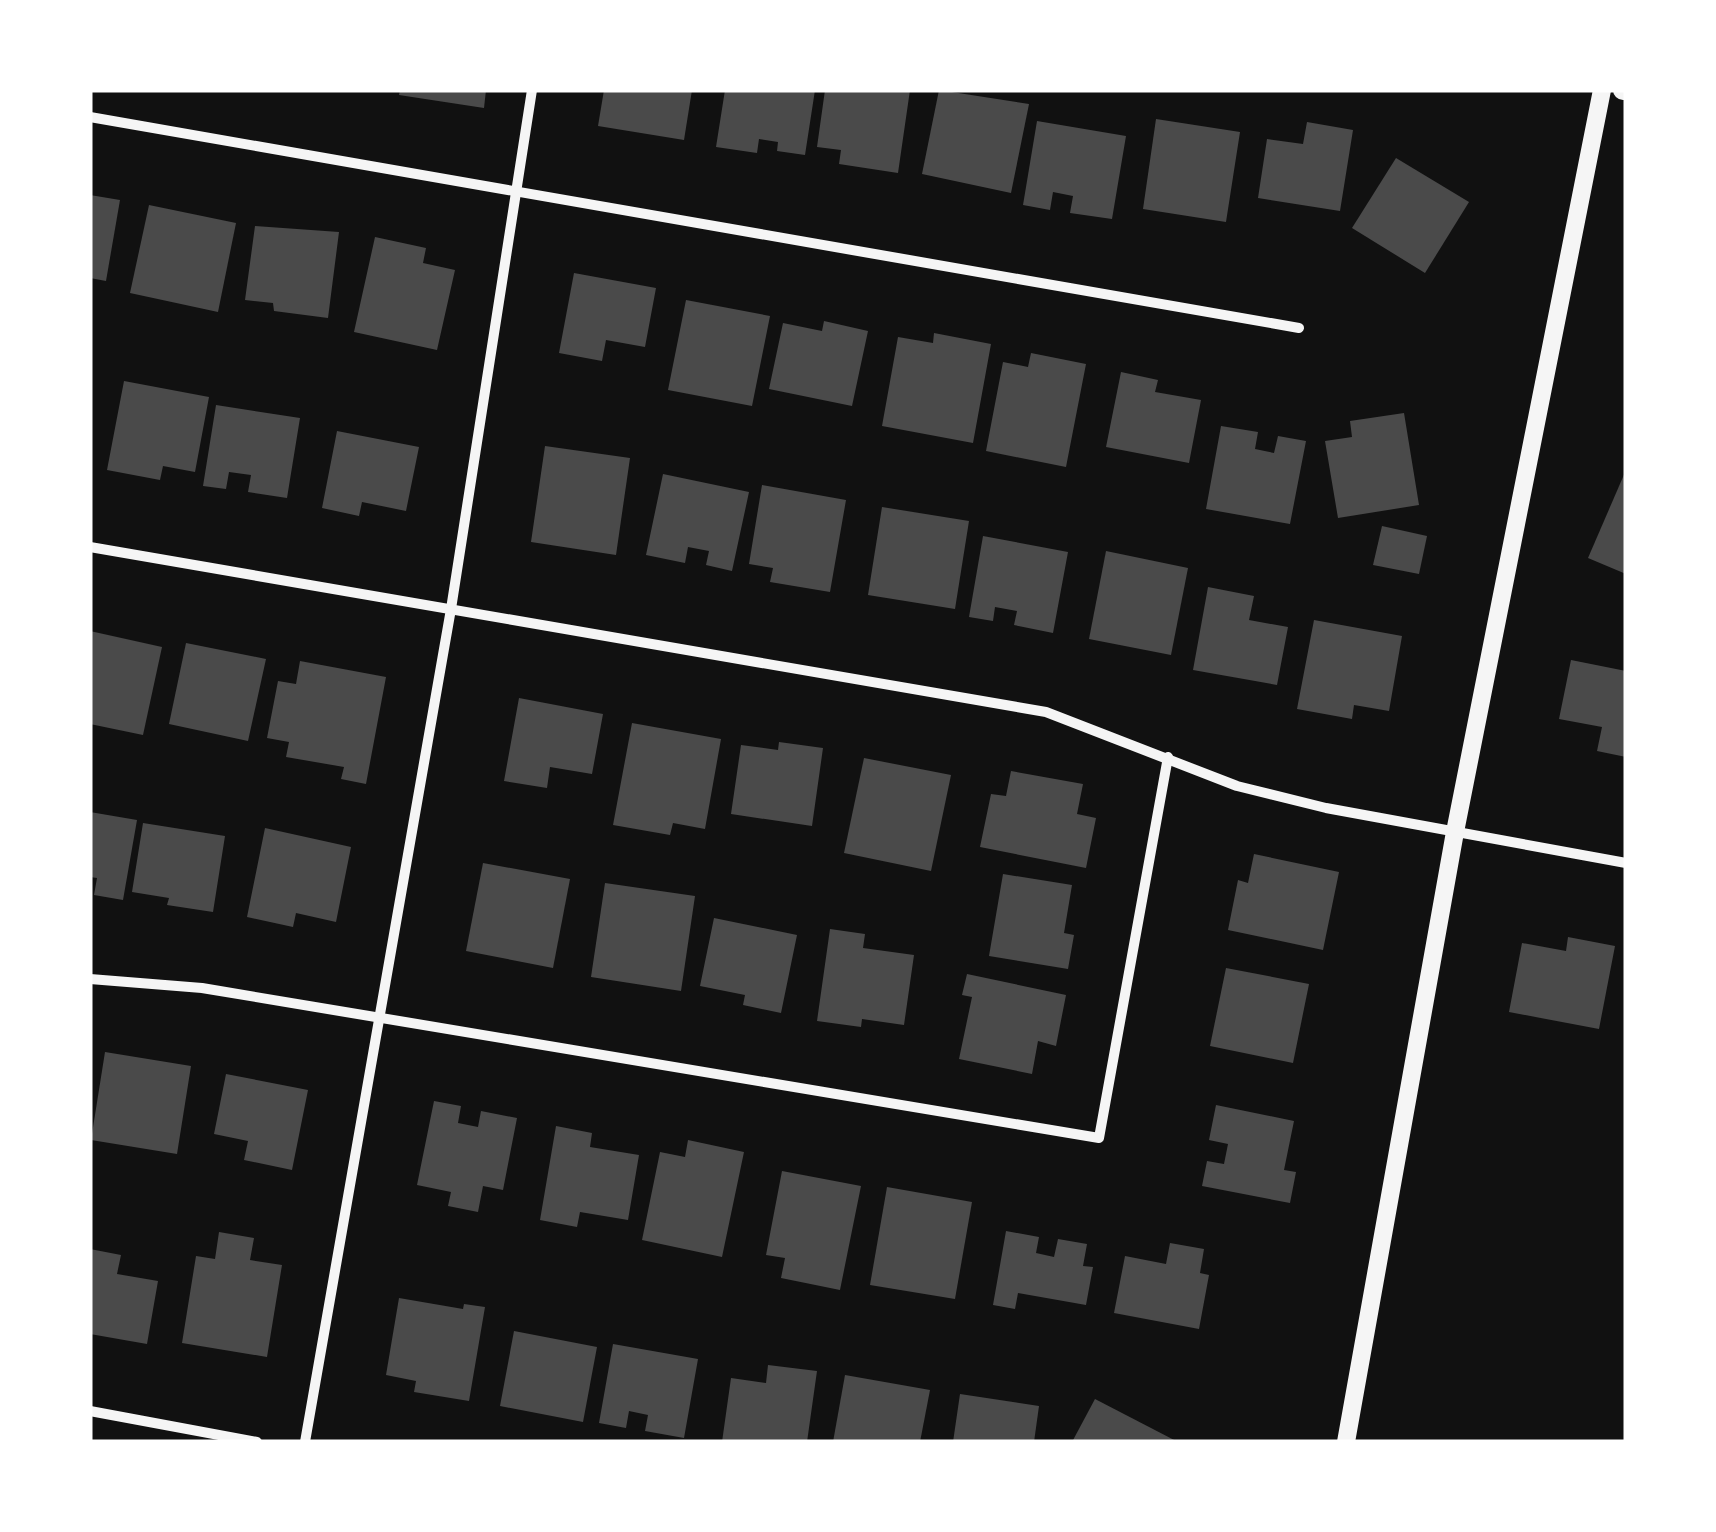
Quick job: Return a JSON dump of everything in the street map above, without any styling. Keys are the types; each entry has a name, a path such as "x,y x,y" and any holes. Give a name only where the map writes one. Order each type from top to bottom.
{"street":[{"path":"304,1442 452,609 532,90"},
{"path":"1346,1442 1455,832 1602,90"},
{"path":"90,117 1299,328"},
{"path":"90,547 1046,712 1238,786 1626,863"},
{"path":"90,980 202,988 1100,1138 1168,757"},
{"path":"90,1411 258,1442"}],"building":[{"path":"400,90 486,90 484,108 399,95"},
{"path":"604,90 692,90 684,140 598,126"},
{"path":"725,90 815,90 805,155 777,151 778,142 759,139 757,153 716,147"},
{"path":"825,90 910,90 898,173 839,164 841,150 817,147"},
{"path":"939,90 1029,104 1011,193 922,174"},
{"path":"1156,119 1240,132 1226,222 1143,209"},
{"path":"1037,121 1126,136 1112,219 1070,213 1073,196 1053,192 1050,210 1023,205"},
{"path":"1307,122 1353,130 1340,211 1258,198 1267,139 1303,144"},
{"path":"1396,158 1469,202 1425,273 1352,228"},
{"path":"90,195 120,200 106,281 90,278"},
{"path":"149,205 236,223 218,312 130,293"},
{"path":"255,226 339,232 328,318 274,311 273,303 245,300"},
{"path":"375,237 426,248 423,263 455,270 437,350 354,332"},
{"path":"574,273 656,288 645,347 606,340 602,361 559,353"},
{"path":"686,300 770,316 752,406 668,390"},
{"path":"824,321 868,331 852,406 769,389 783,323 822,331"},
{"path":"934,333 991,344 973,443 882,426 898,337 933,343"},
{"path":"1031,353 1086,364 1066,467 986,451 1003,362 1028,367"},
{"path":"1121,372 1158,380 1155,392 1201,400 1189,463 1106,447"},
{"path":"124,381 209,397 195,472 163,466 160,480 107,470"},
{"path":"216,405 300,418 287,498 248,492 251,475 229,472 226,489 203,486"},
{"path":"1404,413 1419,505 1338,518 1325,441 1352,437 1350,421"},
{"path":"1221,426 1258,432 1255,449 1274,453 1278,436 1306,441 1290,524 1206,509"},
{"path":"337,431 419,447 406,511 362,502 359,516 322,508"},
{"path":"545,446 630,458 616,555 531,542"},
{"path":"1626,470 1626,574 1588,558"},
{"path":"663,474 749,492 732,571 706,565 709,551 688,547 685,563 646,555"},
{"path":"762,485 846,500 830,592 770,582 773,568 749,564"},
{"path":"882,507 969,521 955,609 868,595"},
{"path":"1382,526 1427,536 1419,574 1373,565"},
{"path":"983,536 1068,552 1053,633 1014,625 1017,611 995,607 993,621 969,617"},
{"path":"1106,551 1188,568 1171,655 1089,639"},
{"path":"1208,587 1254,596 1249,620 1288,627 1277,685 1193,670"},
{"path":"1314,620 1402,636 1389,711 1354,705 1352,719 1297,709"},
{"path":"90,631 162,647 143,735 90,724"},
{"path":"186,643 266,659 248,741 169,724"},
{"path":"1571,660 1626,671 1626,757 1597,751 1602,727 1559,719"},
{"path":"300,661 386,677 366,784 341,779 344,767 286,757 289,742 267,738 278,681 296,684"},
{"path":"519,698 603,714 592,774 550,767 547,788 504,781"},
{"path":"632,723 721,739 705,829 673,823 670,835 613,825"},
{"path":"779,742 823,748 812,826 731,814 741,745 778,750"},
{"path":"864,758 951,775 931,871 844,853"},
{"path":"1011,771 1083,784 1077,814 1096,818 1086,868 980,847 991,794 1006,796"},
{"path":"90,812 137,820 123,900 94,895 97,878 90,877"},
{"path":"143,823 225,836 213,912 167,905 169,898 132,892"},
{"path":"265,828 351,847 336,922 296,913 293,927 247,917"},
{"path":"1254,854 1339,872 1323,950 1228,930 1238,880 1248,883"},
{"path":"483,863 570,879 553,968 466,951"},
{"path":"1003,874 1072,885 1064,933 1074,935 1068,969 989,956"},
{"path":"605,883 695,896 681,991 591,977"},
{"path":"714,918 797,935 781,1013 743,1005 745,995 700,986"},
{"path":"830,929 865,934 863,948 914,955 904,1025 862,1019 861,1027 817,1021"},
{"path":"1568,937 1615,946 1599,1029 1509,1012 1522,943 1566,951"},
{"path":"1226,968 1309,984 1293,1063 1210,1046"},
{"path":"967,974 1066,995 1056,1046 1038,1041 1032,1074 959,1059 972,997 962,995"},
{"path":"105,1052 191,1066 177,1154 91,1140"},
{"path":"226,1074 308,1090 292,1170 244,1160 248,1141 214,1134"},
{"path":"434,1101 461,1106 458,1123 478,1127 481,1111 517,1118 503,1190 483,1186 478,1212 448,1206 451,1192 417,1185"},
{"path":"1216,1105 1294,1121 1284,1170 1296,1172 1290,1203 1202,1186 1207,1161 1224,1164 1228,1144 1209,1140"},
{"path":"556,1126 592,1133 590,1147 639,1155 628,1220 580,1212 577,1227 540,1220"},
{"path":"688,1140 744,1152 722,1257 642,1240 660,1152 685,1157"},
{"path":"782,1171 861,1186 840,1290 781,1278 785,1258 766,1255"},
{"path":"887,1187 972,1202 955,1299 870,1285"},
{"path":"1006,1231 1039,1237 1036,1253 1054,1257 1058,1239 1087,1244 1083,1266 1093,1267 1086,1305 1018,1293 1015,1309 993,1305"},
{"path":"219,1232 254,1238 250,1260 282,1265 267,1357 182,1343 196,1256 215,1259"},
{"path":"1170,1243 1204,1249 1200,1273 1209,1275 1199,1329 1114,1313 1125,1256 1166,1264"},
{"path":"90,1249 121,1255 117,1274 158,1281 147,1344 90,1334"},
{"path":"399,1298 463,1309 464,1304 485,1307 469,1401 414,1392 416,1381 386,1375"},
{"path":"514,1331 597,1347 583,1422 500,1406"},
{"path":"613,1344 698,1359 684,1438 645,1431 648,1415 629,1411 626,1428 599,1423"},
{"path":"768,1365 817,1371 807,1442 722,1442 731,1378 766,1383"},
{"path":"845,1375 930,1390 920,1442 833,1442"},
{"path":"960,1394 1039,1406 1034,1442 953,1442"},
{"path":"1095,1399 1178,1442 1072,1442"}]}
